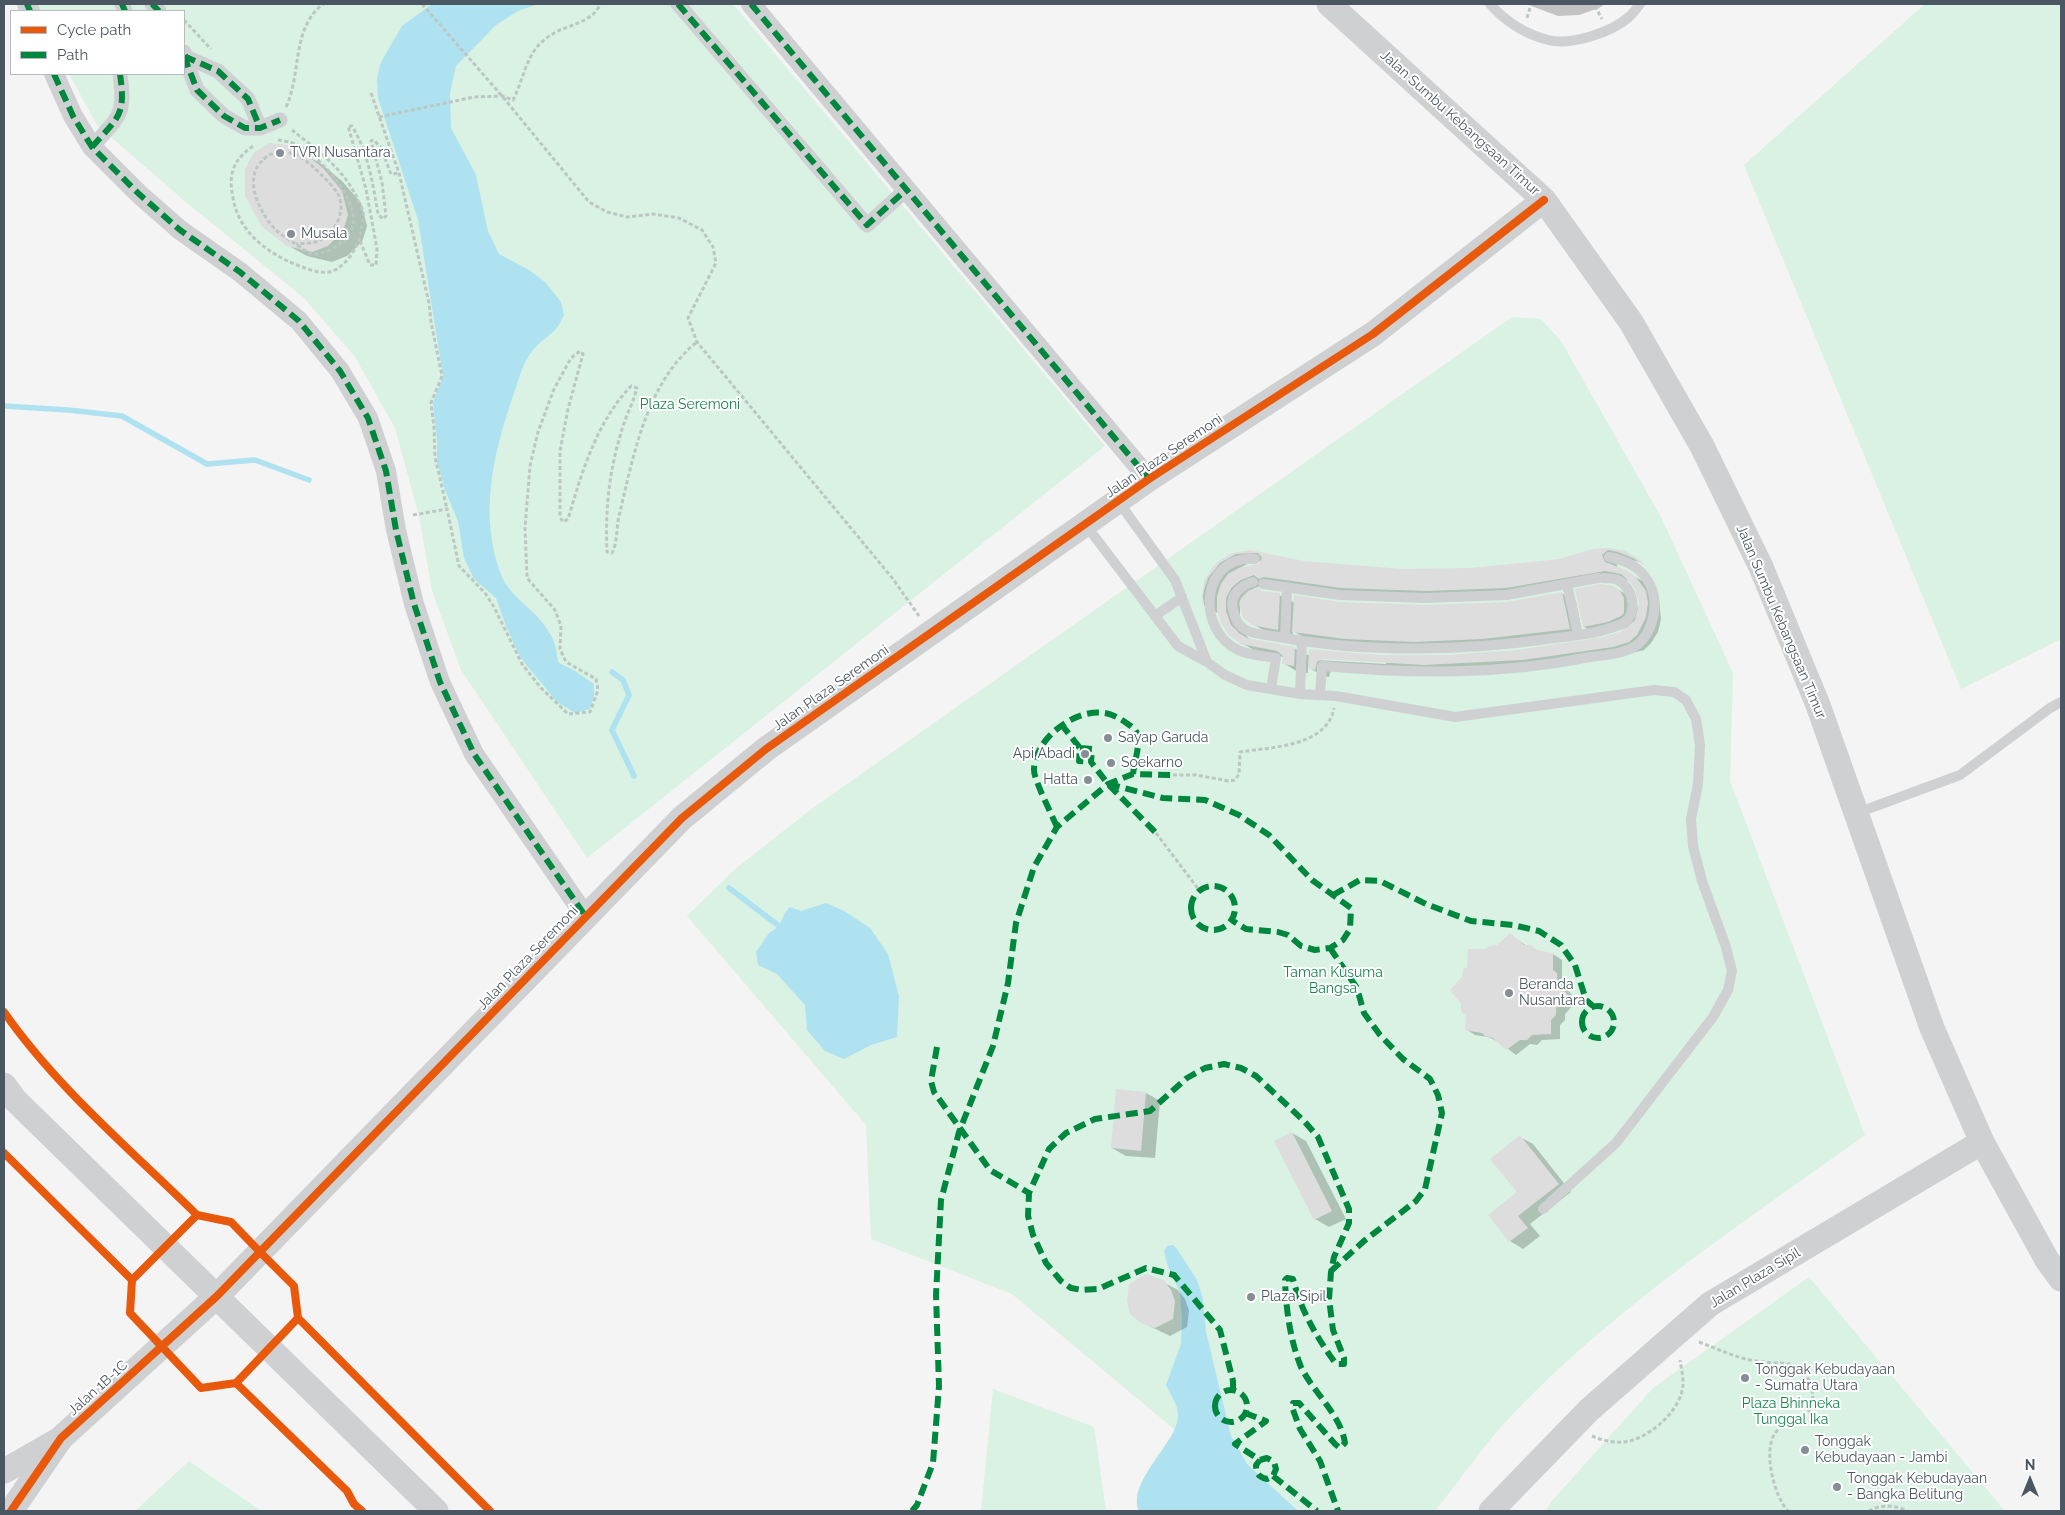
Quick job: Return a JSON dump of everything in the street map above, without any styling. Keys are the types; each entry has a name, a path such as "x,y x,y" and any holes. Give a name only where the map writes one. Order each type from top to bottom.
{"street":[{"path":"678,4 867,225 907,190"},
{"path":"751,4 1149,479"},
{"name":"Jalan Sumbu Kebangsaan Timur","path":"1329,4 1544,200 1631,322 1702,446 1761,567 1818,705 1932,1028 1982,1142 2047,1260 2061,1279"},
{"path":"185,55 218,71 248,99 260,135"},
{"path":"185,58 197,90 224,116 260,135"},
{"path":"54,75 73,116 92,146 139,194 180,230 240,272 300,321 335,364 368,418 386,471 394,519 414,604 440,682 474,754 586,917"},
{"path":"92,146 119,117 124,97 120,75"},
{"path":"260,135 280,120"},
{"name":"Jalan Plaza Seremoni","path":"217,1296 682,818 766,749 1149,479 1373,334 1544,200"},
{"path":"4,1085 15,1100 436,1511"},
{"name":"Jalan Plaza Sipil","path":"1491,1511 1589,1410 1710,1304 1982,1142"},
{"name":"Jalan 1B-1C","path":"11,1511 61,1438 217,1296"},
{"path":"4,1470 61,1438"}],"lane":[{"path":"1490,4 1501,16 1522,30 1549,40 1581,40 1608,29 1630,17 1640,4"},
{"path":"1118,501 1176,580 1207,662"},
{"path":"1085,524 1178,646 1207,662 1225,675 1247,685 1300,694 1336,696 1455,716 1660,691 1674,692 1686,700 1696,719 1700,746 1698,784 1691,819 1693,846 1702,881 1732,971 1728,990 1713,1017 1616,1143 1543,1209"},
{"path":"1320,695 1322,666 1392,672 1444,673 1503,670 1557,664 1623,651 1638,644 1646,633 1652,619 1656,603 1652,589 1644,573 1623,560 1609,557"},
{"path":"1255,559 1236,560 1223,569 1215,579 1210,597 1209,613 1215,628 1225,641 1238,650 1276,658 1271,689"},
{"path":"1600,578 1617,580 1629,589 1633,602 1630,616 1620,625 1578,635 1514,644 1430,648 1342,645 1302,641 1247,631 1236,621 1232,605 1236,591 1244,584 1258,583 1340,595 1426,598 1507,594 1567,584 1600,578"},
{"path":"1567,584 1578,635"},
{"path":"1284,638 1287,588"},
{"path":"1155,616 1182,597"},
{"path":"1300,694 1302,641"},
{"path":"1856,814 1960,775 2061,702"}],"path":[{"path":"260,135 252,146 237,158 232,173 231,190 235,210 244,227 262,246 285,261 318,273 334,270 351,256 360,241 363,212 352,187 335,165 280,120 288,102 302,34 309,17 322,4"},
{"path":"422,4 502,96 589,202 606,212 627,217 652,214 679,218 702,230 713,247 716,262 688,318 697,342 893,579 931,633"},
{"path":"380,117 474,97 502,96 513,100 529,61 540,42 555,31 592,16 601,4"},
{"path":"185,21 218,56"},
{"path":"372,92 399,173 429,302 442,376 431,403 435,457 459,566 490,600 522,664 541,688 568,714 590,712 598,690 596,679 566,662 560,649 561,626 555,610 526,578 525,528 530,466 538,432 554,389 571,358 580,352 583,354 568,409 560,451 560,517 563,522 568,519 584,466 599,432 623,395 631,386 637,388 610,472 606,525 607,552 612,553 630,472 655,394 684,353 697,342"},
{"path":"360,241 370,265 376,265 377,248 366,189 348,126 352,126 360,139 378,214 383,219 386,216 386,205 371,141 374,140 381,148 391,174 399,173"},
{"path":"276,140 301,146 315,158 340,184 352,209 354,220 348,236 334,248 318,254 307,252 276,231 266,218 256,198 252,178 258,165 271,154 295,154 320,172 338,194 341,206 338,221 330,233 317,242 296,244"},
{"path":"394,519 447,509"},
{"path":"1173,775 1196,775 1228,781 1235,780 1239,774 1240,752 1301,743 1320,732 1332,718 1336,696"},
{"path":"1156,833 1199,890"},
{"path":"1571,1428 1606,1442 1632,1441 1658,1427 1674,1408 1683,1384 1677,1333 1736,1356 1764,1362 1787,1363 1801,1370 1811,1382 1814,1399 1810,1410 1801,1418 1786,1424 1775,1432 1770,1444 1770,1460 1775,1489 1788,1511"},
{"path":"1870,1511 1891,1506 1907,1511"}],"green space":[{"name":"Plaza Seremoni","path":"34,4 733,4 1105,446 587,858 461,670 432,591 419,516 395,428 355,357 304,298 187,203 97,125 70,75 185,75 185,10 37,10"},
{"path":"1925,4 2061,4 2061,639 1961,689 1744,165"},
{"name":"Taman Kusuma Bangsa","path":"1512,317 1541,319 1561,341 1661,517 1733,673 1730,781 1865,1135 1726,1234 1592,1339 1510,1417 1435,1511 1139,1511 1137,1501 1143,1480 1175,1430 1012,1294 871,1239 866,1125 687,916 734,870 810,810"},
{"name":"Plaza Bhinneka Tunggal Ika","path":"1809,1277 2005,1511 1546,1511 1551,1502 1653,1388"},
{"path":"993,1389 1094,1427 1106,1511 981,1511"},
{"path":"189,1461 261,1511 135,1511"}],"water":[{"path":"432,4 538,4 518,11 496,25 456,66 450,93 451,128 476,175 488,231 499,254 529,270 545,282 561,302 564,315 556,329 531,353 521,371 499,440 491,486 490,509 491,532 502,577 515,595 537,616 549,632 555,645 559,663 594,684 594,696 590,709 575,713 556,701 520,657 496,598 474,579 464,558 458,521 445,490 437,462 433,403 443,376 418,220 378,98 377,78 381,62 402,26"},
{"path":"826,903 844,911 870,928 888,954 899,996 897,1037 871,1045 844,1059 825,1051 807,1030 805,1005 777,974 758,965 756,952 769,933 779,926 790,907 801,911"},
{"path":"1173,1245 1197,1280 1203,1299 1206,1332 1231,1436 1247,1464 1298,1511 1139,1511 1137,1499 1140,1487 1170,1437 1176,1425 1178,1414 1178,1410 1166,1385 1181,1344 1180,1292 1168,1267 1164,1251 1167,1246"}],"building":[{"path":"270,143 283,144 300,150 323,168 342,191 348,215 343,231 328,246 312,252 287,246 262,227 245,196 245,169 254,152"},
{"path":"1609,548 1625,551 1640,560 1645,566 1633,558 1618,552 1608,550 1602,555 1605,562 1626,570 1635,576 1646,591 1648,603 1646,617 1637,635 1629,642 1613,647 1523,660 1423,665 1323,659 1317,662 1315,670 1308,668 1309,649 1379,655 1448,655 1516,650 1604,637 1622,631 1635,620 1639,603 1634,586 1621,574 1605,571 1506,588 1426,591 1341,588 1264,577 1259,579 1254,575 1241,580 1232,587 1226,598 1226,611 1231,625 1247,638 1295,647 1294,666 1282,664 1283,656 1277,651 1241,644 1229,635 1221,623 1217,610 1217,596 1221,584 1228,574 1239,568 1259,564 1262,558 1258,553 1236,554 1220,563 1208,578 1203,593 1203,606 1202,597 1204,581 1215,564 1232,553 1250,550 1304,561 1402,569 1470,568 1522,563 1559,559 1593,549"},
{"path":"1600,584 1619,589 1624,598 1624,613 1608,622 1583,627 1575,589"},
{"path":"1257,587 1262,591 1280,593 1278,630 1252,625 1243,618 1239,604 1241,598 1248,591"},
{"path":"1562,592 1570,629 1482,639 1414,642 1345,639 1292,632 1294,595 1340,602 1426,605 1507,602"},
{"name":"Beranda Nusantara","path":"1510,933 1524,945 1531,945 1536,950 1553,953 1553,970 1557,973 1557,982 1568,995 1556,1008 1556,1015 1551,1020 1551,1034 1532,1035 1527,1040 1520,1040 1506,1050 1493,1038 1482,1033 1465,1030 1466,1016 1461,1011 1461,1004 1450,990 1462,977 1463,969 1467,967 1468,949 1486,949 1489,946 1497,945"},
{"path":"1116,1089 1146,1092 1141,1151 1111,1148"},
{"path":"1292,1132 1332,1211 1314,1220 1274,1141"},
{"path":"1520,1135 1559,1184 1518,1216 1528,1228 1509,1242 1488,1215 1517,1192 1490,1159"},
{"path":"1146,1274 1164,1280 1171,1290 1175,1301 1173,1319 1155,1328 1141,1323 1130,1314 1127,1301 1129,1284"}],"waterway":[{"path":"4,406 122,416 207,464 255,460 309,480"},
{"path":"612,672 623,680 629,695 612,730 634,776"},
{"path":"729,888 779,926"}],"marked path":[{"path":"27,4 30,10"},
{"path":"122,4 125,10"},
{"path":"152,4 158,10"},
{"path":"678,4 867,225 907,189"},
{"path":"751,4 1149,479"},
{"path":"185,55 218,71 248,99 260,128"},
{"path":"185,59 197,90 224,116 245,128 260,128 280,120"},
{"path":"54,75 73,116 92,147 139,194 180,230 240,272 299,321 340,371 368,418 386,471 396,530 414,604 440,682 474,754 586,917"},
{"path":"92,147 118,115 122,99 120,75"},
{"path":"1057,827 1040,789 1034,770 1036,758 1041,747 1058,728 1081,715 1093,713 1115,716 1133,728 1138,736 1138,749 1133,774"},
{"path":"1061,724 1080,748 1079,761 1091,762"},
{"path":"1080,748 1092,749 1091,762 1108,784 1156,833"},
{"path":"912,1511 917,1505 933,1463 939,1386 936,1295 941,1200 959,1132 993,1046 1008,983 1016,923 1034,867 1057,827 1108,784 1133,774 1173,775"},
{"path":"1108,784 1163,798 1205,800 1239,815 1269,835 1312,880 1351,908 1350,929 1343,940 1330,948 1315,950 1301,946 1288,935 1278,932 1246,929 1233,921"},
{"path":"1333,895 1360,880 1380,881 1426,904 1471,921 1513,925 1539,931 1561,945 1575,965 1586,1000 1593,1006"},
{"path":"1217,886 1229,892 1234,899 1235,908 1234,917 1229,924 1222,929 1209,930 1201,927 1194,920 1191,904 1194,896 1201,889 1217,886"},
{"path":"1330,948 1357,988 1364,1013 1380,1035 1403,1059 1430,1079 1438,1095 1442,1113 1425,1189 1416,1201 1364,1241 1331,1271"},
{"path":"1598,1006 1609,1011 1614,1022 1609,1033 1598,1038 1587,1033 1582,1022 1587,1011 1598,1006"},
{"path":"937,1047 931,1081 934,1092 990,1170 1029,1193"},
{"path":"1233,1390 1233,1381 1220,1330 1174,1275 1146,1268 1098,1289 1082,1290 1071,1288 1061,1281 1046,1263 1033,1235 1028,1216 1029,1193 1049,1149 1066,1133 1095,1119 1150,1111 1187,1078 1205,1068 1224,1064 1241,1068 1256,1076 1304,1121 1318,1137 1349,1209 1349,1223 1334,1257 1329,1299 1333,1330 1344,1358 1344,1364 1336,1364 1316,1334 1305,1313 1293,1279 1287,1278 1285,1280 1289,1324 1297,1357 1306,1376 1338,1423 1345,1443 1340,1448 1299,1403 1293,1403 1292,1407 1300,1429 1320,1461 1338,1511"},
{"path":"1231,1390 1242,1395 1247,1406 1242,1417 1231,1422 1220,1417 1215,1406 1220,1395 1231,1390"},
{"path":"1245,1413 1266,1421 1235,1444 1260,1460 1267,1458 1274,1462 1276,1469 1273,1476 1267,1479 1258,1475 1256,1465 1260,1460"},
{"path":"1273,1476 1317,1511"}],"cycle path":[{"path":"11,1511 61,1438 217,1296 682,818 766,749 1149,479 1373,334 1544,200"},
{"path":"4,1012 47,1067 96,1118 197,1215"},
{"path":"4,1153 132,1280 130,1313 201,1388 236,1383 298,1318 294,1286 231,1222 197,1215 132,1280"},
{"path":"298,1318 490,1511"},
{"path":"236,1383 347,1491 354,1504 362,1511"}],"place":[{"name":"TVRI Nusantara","path":"280,153"},
{"name":"Musala","path":"291,234"},
{"name":"Sayap Garuda","path":"1108,738"},
{"name":"Api Abadi","path":"1085,754"},
{"name":"Soekarno","path":"1111,763"},
{"name":"Hatta","path":"1088,780"},
{"name":"Beranda Nusantara","path":"1509,993"},
{"name":"Plaza Sipil","path":"1251,1297"},
{"name":"Tonggak Kebudayaan - Sumatra Utara","path":"1745,1378"},
{"name":"Tonggak Kebudayaan - Jambi","path":"1805,1450"},
{"name":"Tonggak Kebudayaan - Bangka Belitung","path":"1837,1487"}]}
